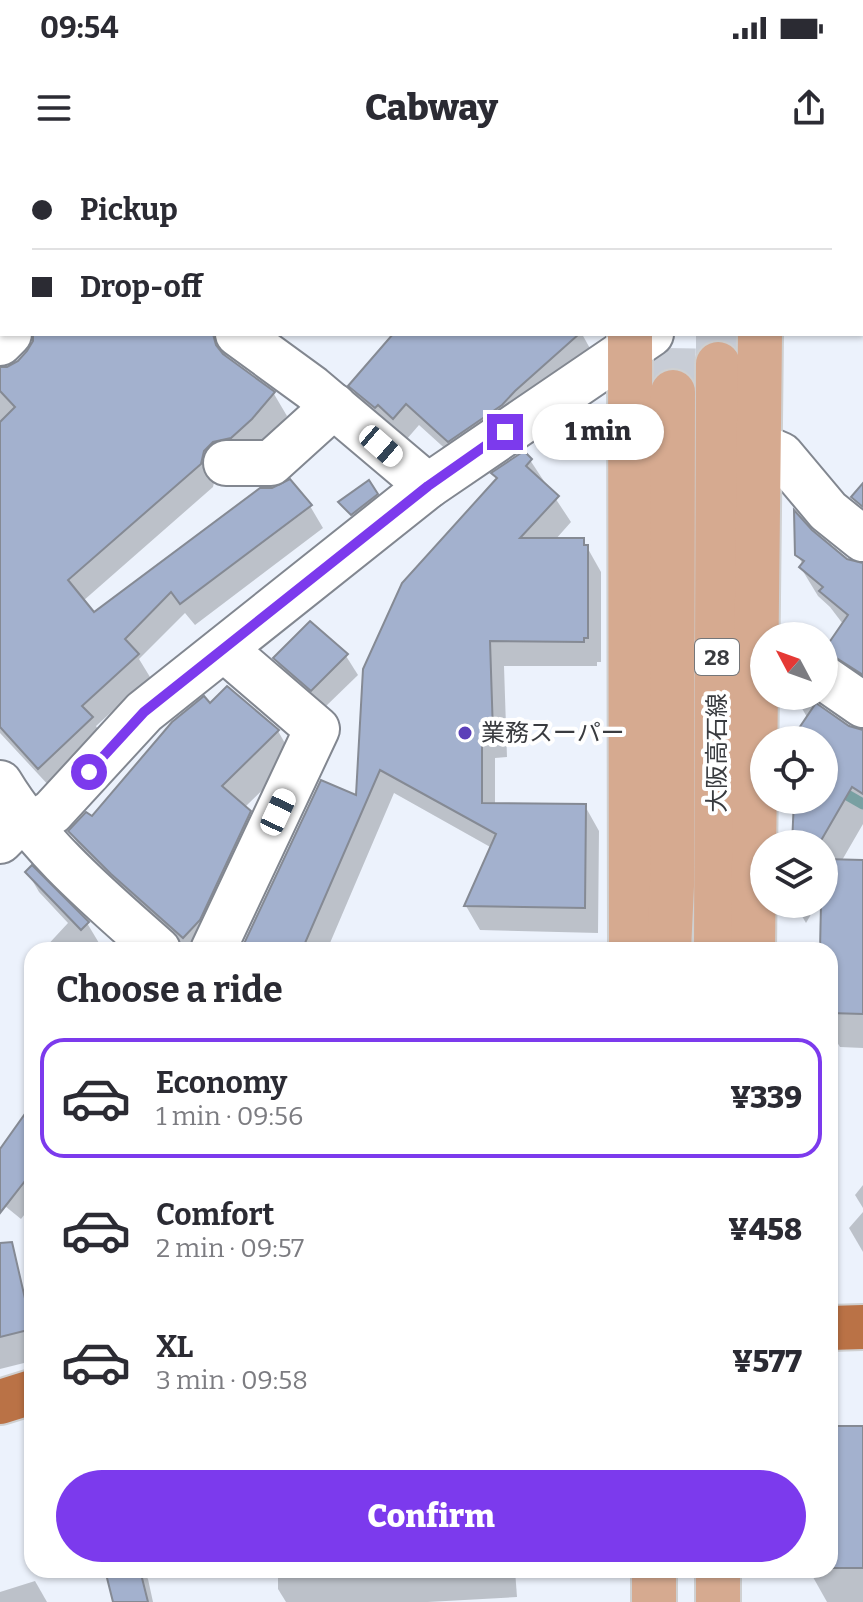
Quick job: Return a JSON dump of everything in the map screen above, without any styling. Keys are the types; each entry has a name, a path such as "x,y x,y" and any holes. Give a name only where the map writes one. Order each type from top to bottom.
{"highway":[{"path":"838,1328 863,1327"},
{"path":"0,1402 24,1394"}],"main road":[{"path":"760,336 760,622"},
{"path":"631,942 637,339"},
{"name":"大阪高石線","path":"716,942 718,364"},
{"name":"大阪高石線","path":"669,942 673,392"},
{"path":"753,942 759,710"},
{"path":"654,1578 654,1602"},
{"path":"718,1578 718,1602"}],"street":[{"path":"241,336 334,406 428,486"},
{"path":"14,832 52,812 144,712 428,486 637,339"},
{"path":"226,463 271,463 334,406"},
{"path":"758,445 781,455 828,511 863,539"},
{"path":"217,942 317,729 224,649"},
{"path":"838,688 863,705"},
{"path":"0,783 14,832 92,890 149,942"}],"building":[{"path":"33,336 214,336 223,354 275,392 231,438 213,442 204,451 201,464 68,580 94,612 260,488 272,488 290,479 312,505 180,604 171,592 125,639 139,654 82,706 93,717 38,769 0,727 0,422 15,407 0,391 0,367 18,361 33,341"},
{"path":"391,336 577,336 502,405 448,442 406,404 393,419 378,405 375,408 348,386"},
{"path":"524,451 532,459 526,466 559,496 520,538 584,538 584,545 588,545 588,638 584,638 584,642 490,641 493,733 482,733 482,803 586,804 585,908 464,906 496,834 380,770 305,942 245,942 321,780 356,795 363,669 402,583 497,478 491,473"},
{"path":"369,480 378,494 351,515 338,502"},
{"path":"863,483 863,507 851,497"},
{"path":"794,510 812,530 847,559 863,563 863,675 838,659 838,630 848,615 819,591 823,587 799,567 804,561 795,555"},
{"path":"310,621 348,654 311,691 273,658"},
{"path":"227,686 279,730 222,786 251,811 200,920 183,938 68,831 86,812 92,816 172,722 204,696 210,703"},
{"path":"811,710 826,710 849,726 863,730 863,794 852,787 838,811 838,726 800,726"},
{"path":"793,814 836,814 827,830 793,830"},
{"path":"838,859 863,860 863,1014 838,1013 838,942 820,942 821,918 838,918"},
{"path":"32,865 89,922 81,930 25,872"},
{"path":"24,1115 24,1182 0,1213 0,1149"},
{"path":"12,1242 24,1294 24,1331 0,1337 0,1243"},
{"path":"838,1426 863,1426 863,1568 838,1568"},
{"path":"107,1578 142,1578 148,1602 113,1602"}],"waterway":[{"path":"849,796 863,804"}],"tunnel":[{"path":"673,392 674,336"},
{"path":"718,336 718,364"}],"place":[{"name":"業務スーパー","path":"465,733"}],"route":[{"path":"89,772 144,712 428,486 505,432"}]}
